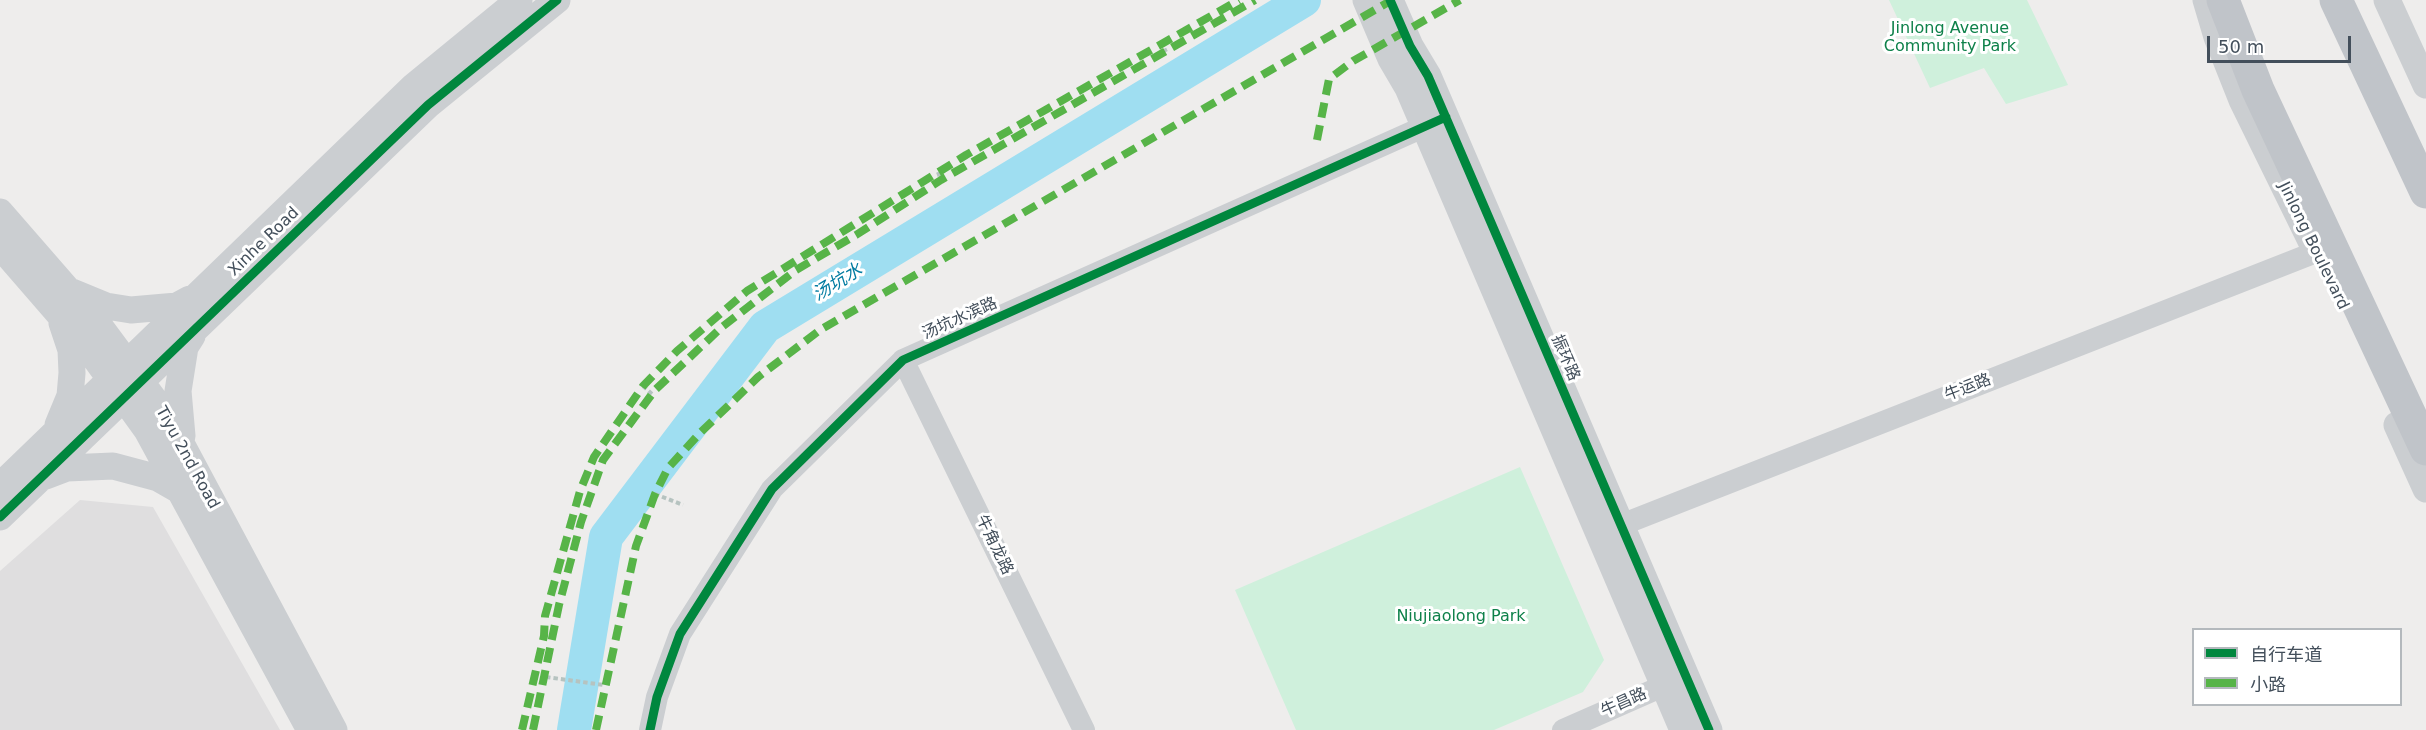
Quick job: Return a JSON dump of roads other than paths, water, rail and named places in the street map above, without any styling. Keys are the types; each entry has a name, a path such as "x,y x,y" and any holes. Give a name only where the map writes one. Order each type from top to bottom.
{"highway":[{"path":"2223,0 2258,90 2426,449"},
{"path":"2336,0 2426,192"}],"street":[{"name":"Xinhe Road","path":"0,517 34,484 197,296 413,87 519,0"},
{"name":"Xinhe Road","path":"0,486 51,437 197,327 428,105 557,0"},
{"name":"振环路","path":"1366,0 1400,52 1428,76 1435,122 1675,681 1709,730"},
{"name":"振环路","path":"1390,0 1400,52"},
{"name":"Jinlong Boulevard","path":"2206,0 2217,37 2242,100 2316,252 2426,489"},
{"path":"2394,2 2426,85"},
{"name":"振环路","path":"1435,122 1621,525 1675,681 1683,730"},
{"name":"汤坑水滨路","path":"650,730 657,697 680,634 772,489 903,360 1435,122"},
{"name":"Tiyu 2nd Road","path":"0,212 61,300 125,381 167,417 334,730"},
{"name":"Tiyu 2nd Road","path":"0,246 61,300"},
{"name":"牛运路","path":"1621,525 2316,252"},
{"path":"51,437 65,415 72,373 61,300 131,310 177,306 197,296"},
{"path":"188,457 181,434 178,391 185,347 197,327"},
{"name":"牛角龙路","path":"903,360 1084,730"},
{"name":"Tiyu 2nd Road","path":"125,381 147,430 310,730"},
{"path":"34,484 50,473 67,468 113,466 158,477 179,490"},
{"name":"牛昌路","path":"1563,730 1675,681"}],"waterway":[{"name":"汤坑水","path":"574,730 606,537 765,327 1304,0"}],"park label":[{"name":"Jinlong Avenue Community Park","path":"1950,38"},
{"name":"Niujiaolong Park","path":"1461,617"}]}
